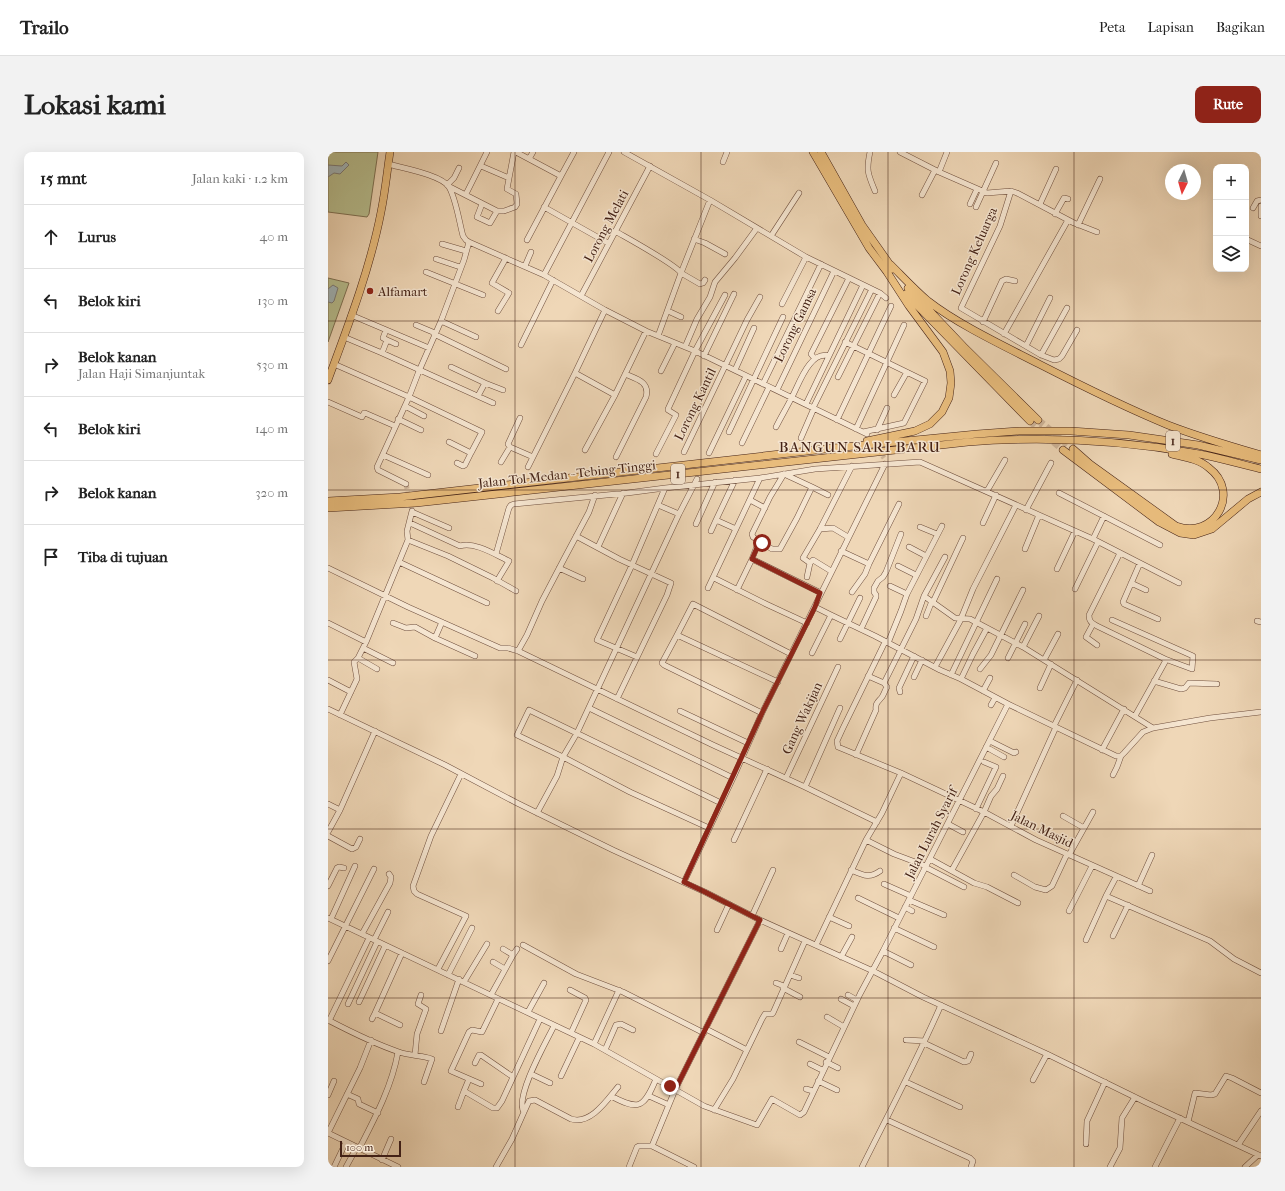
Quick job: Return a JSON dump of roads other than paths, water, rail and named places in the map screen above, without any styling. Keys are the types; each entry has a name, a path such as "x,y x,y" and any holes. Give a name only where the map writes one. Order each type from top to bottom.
{"highway":[{"path":"328,380 331,366 374,229 386,152"},
{"path":"331,366 344,337 377,230 382,210 390,152"},
{"path":"812,152 869,248 946,359 951,377 949,398 946,406 930,424 905,434 863,441 834,448"},
{"path":"821,152 862,225 899,277 926,308 1038,420"},
{"path":"891,265 918,293 939,308 966,325 1023,356 1114,401 1169,425 1201,437 1261,455"},
{"path":"894,282 1030,421"},
{"name":"Jalan Tol Medan - Tebing Tinggi","path":"328,501 400,497 834,448 977,434 1044,430 1106,433 1164,440 1198,445 1261,460"},
{"name":"Jalan Tol Medan - Tebing Tinggi","path":"328,508 416,503 968,442 1051,438 1114,442 1200,454 1261,469"},
{"path":"1073,449 1090,464 1176,526 1189,529 1201,527 1211,522 1218,513 1222,502 1223,490 1218,477 1208,466 1201,462 1181,456 1114,442"},
{"path":"1063,450 1159,522 1180,533 1194,535 1212,529 1248,499 1261,492"}],"street":[{"path":"466,194 488,152"},
{"path":"388,164 441,180 497,211 508,210 516,206 516,194 507,190 515,152 561,176"},
{"path":"529,159 532,152"},
{"path":"527,240 574,152"},
{"path":"544,275 609,152"},
{"path":"624,152 710,200 806,257 880,292 886,298"},
{"path":"723,162 726,152"},
{"path":"870,152 867,166 868,175 875,191"},
{"path":"900,152 937,171 980,190 992,193 1011,191 1040,204 1078,225 1097,232"},
{"path":"922,195 947,152"},
{"path":"970,204 996,163"},
{"path":"481,166 509,178"},
{"name":"Lorong Melati","path":"581,296 650,166"},
{"path":"448,185 454,178 459,168"},
{"path":"1040,204 1056,169"},
{"path":"1078,225 1100,179"},
{"path":"448,185 463,236 469,242 544,275 605,310 646,331 695,351 865,433 904,423 924,381 852,347 845,342"},
{"path":"976,208 980,190"},
{"name":"Lorong Keluarga","path":"1011,191 1003,212 1000,226 961,308 1004,334 1054,360 1059,359 1062,356 1078,330"},
{"path":"770,236 799,193"},
{"path":"1056,214 1064,198 1068,199"},
{"path":"658,336 710,200"},
{"path":"1253,208 1257,200 1261,200"},
{"path":"482,204 477,214 479,218 490,223 497,211"},
{"path":"1261,206 1261,216"},
{"path":"544,207 608,243"},
{"path":"1004,334 1068,220"},
{"path":"685,347 697,319 710,297 715,282 757,228"},
{"path":"615,231 700,284 704,283 705,280"},
{"path":"694,239 705,243 724,254"},
{"path":"1249,240 1261,246"},
{"path":"406,484 377,469 441,321 469,242"},
{"path":"442,244 466,251"},
{"path":"525,266 531,252"},
{"path":"782,304 806,257"},
{"path":"498,310 509,292 492,283 506,258"},
{"path":"436,259 460,268"},
{"path":"763,384 821,264"},
{"name":"Lorong Gamsa","path":"777,390 834,271"},
{"path":"426,272 483,295"},
{"path":"815,359 811,354 849,278"},
{"path":"983,322 1002,281 1006,279 1015,281"},
{"path":"521,345 553,280"},
{"path":"806,404 863,285"},
{"path":"801,438 845,342 872,289"},
{"path":"838,377 880,292"},
{"path":"704,356 734,294"},
{"path":"656,454 676,415 668,409 695,351 725,295"},
{"name":"Lorong Kantil","path":"684,452 760,297"},
{"path":"1026,346 1050,298"},
{"path":"838,420 891,306"},
{"path":"1042,355 1067,308"},
{"path":"528,467 605,310"},
{"path":"668,311 681,317"},
{"path":"351,315 429,348"},
{"path":"729,432 783,317"},
{"path":"441,321 476,337"},
{"path":"416,325 506,369"},
{"path":"856,429 904,325"},
{"path":"735,370 754,328"},
{"path":"386,330 382,338 396,344"},
{"path":"585,450 615,395 646,331"},
{"path":"344,337 493,403"},
{"path":"382,353 387,340"},
{"path":"661,371 675,343"},
{"path":"776,427 806,368 815,359 823,355 829,356"},
{"path":"331,366 409,397 482,432 465,465 463,466 457,463"},
{"path":"451,367 503,390"},
{"path":"894,395 907,372"},
{"path":"575,373 615,395"},
{"path":"616,457 648,391 644,384 625,374"},
{"path":"709,454 746,376"},
{"path":"478,396 485,383"},
{"path":"742,443 769,387"},
{"path":"328,402 362,417 365,413 395,426"},
{"path":"405,406 424,416"},
{"path":"877,430 887,408"},
{"path":"501,462 510,447 508,444 520,418"},
{"path":"398,419 421,430"},
{"path":"449,442 471,453"},
{"path":"510,447 533,457"},
{"path":"383,455 428,475"},
{"path":"987,491 1005,460"},
{"path":"684,882 762,713 885,461"},
{"path":"496,554 511,505 665,488 696,482 760,478 802,471 885,461 924,462 1026,510 1095,540 1179,583"},
{"path":"1026,510 1051,463"},
{"path":"810,563 803,558 820,529 852,466"},
{"path":"798,480 802,471"},
{"path":"784,474 828,495"},
{"path":"784,474 770,497 752,534 772,548 777,550 780,549 812,487"},
{"path":"708,588 760,478"},
{"path":"711,531 735,480"},
{"path":"537,813 556,776 563,757 589,708 679,514 696,482"},
{"path":"696,524 715,482"},
{"path":"637,657 597,640 632,565 665,488"},
{"path":"598,547 623,493"},
{"path":"1059,493 1160,545"},
{"path":"518,651 542,601 589,512 595,495"},
{"path":"983,523 996,495"},
{"path":"750,500 765,508"},
{"path":"852,592 865,574 899,504"},
{"path":"658,505 679,514"},
{"path":"934,667 961,618 973,589 1016,505"},
{"path":"340,715 357,679 354,663 366,642 408,540 407,531 412,511 449,528"},
{"path":"1025,549 1039,515"},
{"path":"1075,589 1104,516"},
{"path":"716,520 736,529"},
{"path":"410,523 460,546 467,545 485,549 509,561 494,578"},
{"path":"856,755 876,710 876,704 887,687 884,683 868,676 902,611 907,594 942,526"},
{"path":"920,527 937,534"},
{"path":"820,529 833,528 848,537"},
{"path":"1057,569 1075,531"},
{"path":"861,629 876,597 874,588 886,572 901,534"},
{"path":"576,536 671,583 617,699"},
{"path":"926,616 963,538"},
{"path":"408,540 448,556 494,578 516,591"},
{"path":"737,590 760,541"},
{"path":"908,547 926,556"},
{"path":"841,551 869,564"},
{"path":"1112,620 1193,656 1192,669 1165,659 1093,624 1089,619 1089,615 1120,553"},
{"path":"884,683 916,619 924,596 945,557"},
{"path":"752,559 820,593"},
{"path":"807,577 810,563 813,560 831,571"},
{"path":"399,562 487,603"},
{"path":"1140,563 1123,599 1124,604 1158,619"},
{"path":"898,566 916,575"},
{"path":"328,568 385,596 502,649 508,648 518,651 597,690 713,745 742,757 877,822"},
{"path":"560,568 583,579"},
{"path":"714,578 807,623"},
{"path":"951,675 997,579"},
{"path":"1131,583 1146,590"},
{"path":"890,586 907,594"},
{"path":"980,669 991,655 1023,590"},
{"path":"924,596 955,618 970,619 1023,647 1153,728"},
{"path":"840,639 860,598"},
{"path":"762,713 664,665 662,663 664,657 693,604 791,654"},
{"path":"815,607 961,679 995,698 1029,712 1055,727 1102,750 1116,756 1121,756"},
{"path":"812,653 831,615"},
{"path":"1023,647 1039,616"},
{"path":"436,638 442,622"},
{"path":"328,623 366,642"},
{"path":"393,623 406,628 415,627 475,656"},
{"path":"1008,658 1025,624"},
{"path":"1093,624 1086,637 1097,645"},
{"path":"961,679 972,654 987,628"},
{"path":"1044,660 1058,634"},
{"path":"677,635 778,682"},
{"path":"363,648 393,663"},
{"path":"900,692 899,688 914,656"},
{"path":"358,658 377,669"},
{"path":"1135,716 1165,662 1165,659"},
{"path":"914,677 922,660"},
{"path":"1040,688 1051,664"},
{"name":"Gang Wakijan","path":"786,778 838,667"},
{"name":"Jalan Masjid","path":"868,676 843,728 837,743 838,747 901,773 959,802 984,812 1036,840 1150,891"},
{"path":"983,691 990,678"},
{"path":"328,680 351,692"},
{"path":"1012,826 1077,680"},
{"path":"1154,681 1181,689 1185,688 1189,683 1218,684"},
{"path":"991,705 995,698"},
{"name":"Jalan Lurah Syarif","path":"714,1110 757,1125 771,1100 800,1115 804,1112 822,1070 857,1000 884,951 899,918 1008,704"},
{"path":"589,708 733,778"},
{"path":"804,787 840,708"},
{"path":"328,709 441,763 537,813 730,904 760,920 873,971 1134,1097 1260,1155 1245,1167"},
{"path":"1102,750 1124,709"},
{"path":"709,828 630,792 517,735 529,710 721,803"},
{"path":"680,711 748,743"},
{"path":"1112,775 1121,756 1143,732 1153,728 1210,718 1261,712"},
{"path":"328,832 340,810 375,731"},
{"path":"990,741 1014,753 1016,752"},
{"path":"986,747 1004,757"},
{"path":"976,809 996,767 984,762"},
{"path":"734,840 767,769"},
{"path":"816,945 851,870 901,773"},
{"path":"438,969 466,916 417,894 414,891 413,886 431,836 461,774"},
{"path":"952,870 1003,776"},
{"path":"328,804 340,810"},
{"path":"1014,875 1035,887 1046,890 1052,886 1068,854 1093,812"},
{"path":"1063,816 1084,828"},
{"path":"948,824 963,832"},
{"path":"328,836 352,849 356,847 360,839"},
{"path":"866,840 964,887"},
{"path":"1138,886 1152,855"},
{"path":"930,859 974,883 987,887 1018,903"},
{"path":"355,866 329,918 385,946 459,979 498,1000 528,1012 578,1038 594,1044 691,1099 714,1110 733,1079 764,1014 773,1012 805,941"},
{"path":"1070,910 1092,866"},
{"path":"328,886 337,868 344,868"},
{"path":"328,961 374,869"},
{"path":"752,916 773,870"},
{"path":"851,870 868,876 875,875 880,871"},
{"path":"362,934 390,883 391,877 389,874"},
{"path":"1086,940 1116,876"},
{"path":"884,884 944,915"},
{"path":"1106,896 1210,941 1234,959 1261,973"},
{"path":"858,898 899,918"},
{"path":"717,930 730,904"},
{"path":"1113,936 1128,905"},
{"path":"905,907 912,911"},
{"path":"388,912 345,986 329,1020 398,1052 421,1055 432,1059 424,1082"},
{"path":"829,917 849,926"},
{"path":"652,1146 675,1090 760,920"},
{"path":"448,975 472,928"},
{"path":"894,928 934,947"},
{"path":"781,949 788,933"},
{"path":"841,956 852,937"},
{"path":"348,1004 355,991 373,940"},
{"path":"464,982 487,944"},
{"path":"523,945 576,974 619,990 747,1050"},
{"path":"358,1002 385,946"},
{"path":"503,949 513,955"},
{"path":"491,995 517,949"},
{"path":"884,951 911,965"},
{"path":"372,1019 404,954"},
{"path":"493,962 505,969"},
{"path":"790,974 799,978"},
{"path":"442,1031 459,979"},
{"path":"528,1012 544,983"},
{"path":"776,983 800,997"},
{"path":"345,986 355,991"},
{"path":"570,990 586,1000 571,1034"},
{"path":"594,1044 619,990"},
{"path":"413,1055 416,1034 426,1009 418,1004 421,995"},
{"path":"848,995 857,1000"},
{"path":"841,999 854,1006"},
{"path":"481,1084 451,1071 451,1069 468,1032 472,1030 482,1032 498,1000"},
{"path":"862,1167 906,1082 941,1005"},
{"path":"375,1012 400,1025"},
{"path":"827,1017 844,1027"},
{"path":"464,1091 496,1109 501,1104 540,1019"},
{"path":"605,1050 616,1025 621,1024 634,1030"},
{"path":"524,1112 522,1107 522,1097 527,1080 554,1026"},
{"path":"561,1076 578,1038"},
{"path":"371,1040 360,1068 329,1135 382,1160 388,1165 398,1167"},
{"path":"906,1040 925,1042 964,1062 968,1061 971,1054"},
{"path":"799,1042 838,1068"},
{"path":"346,1167 378,1113 393,1072 398,1052"},
{"path":"1033,1080 1047,1054"},
{"path":"475,1063 479,1055 481,1055 513,1077"},
{"path":"810,1064 822,1070"},
{"path":"531,1074 550,1083"},
{"path":"1188,1122 1195,1093 1215,1094 1226,1076 1261,1094"},
{"path":"458,1107 469,1079"},
{"path":"611,1096 624,1103 633,1105 642,1103 650,1096 656,1079"},
{"path":"328,1095 334,1081"},
{"path":"818,1081 837,1090"},
{"path":"906,1082 960,1107"},
{"path":"1086,1144 1087,1121 1105,1082"},
{"path":"496,1167 512,1139 529,1101 535,1100 571,1119 583,1120 595,1112 618,1087"},
{"path":"806,1089 813,1091"},
{"path":"347,1094 358,1099 359,1104 378,1113"},
{"path":"650,1096 669,1105"},
{"path":"1110,1167 1120,1148 1122,1137 1122,1118 1134,1097"},
{"path":"1238,1145 1261,1111"},
{"path":"1155,1167 1180,1118"},
{"path":"887,1120 970,1158 973,1161 971,1167"},
{"path":"382,1160 392,1139"},
{"path":"334,1167 346,1142"},
{"path":"629,1167 637,1147 639,1146 652,1146 694,1167"}],"water":[{"path":"346,162 349,165 340,174 334,173 328,177 328,165 342,166"},
{"path":"333,285 338,288 332,303 328,302 328,289"}],"tunnel":[{"path":"1038,420 1073,449"},
{"path":"1030,421 1063,450"},
{"path":"878,450 884,458"},
{"path":"406,484 412,511"}],"place":[{"name":"Alfamart","path":"370,291"}],"district":[{"name":"BANGUN SARI BARU","path":"860,447"}]}
